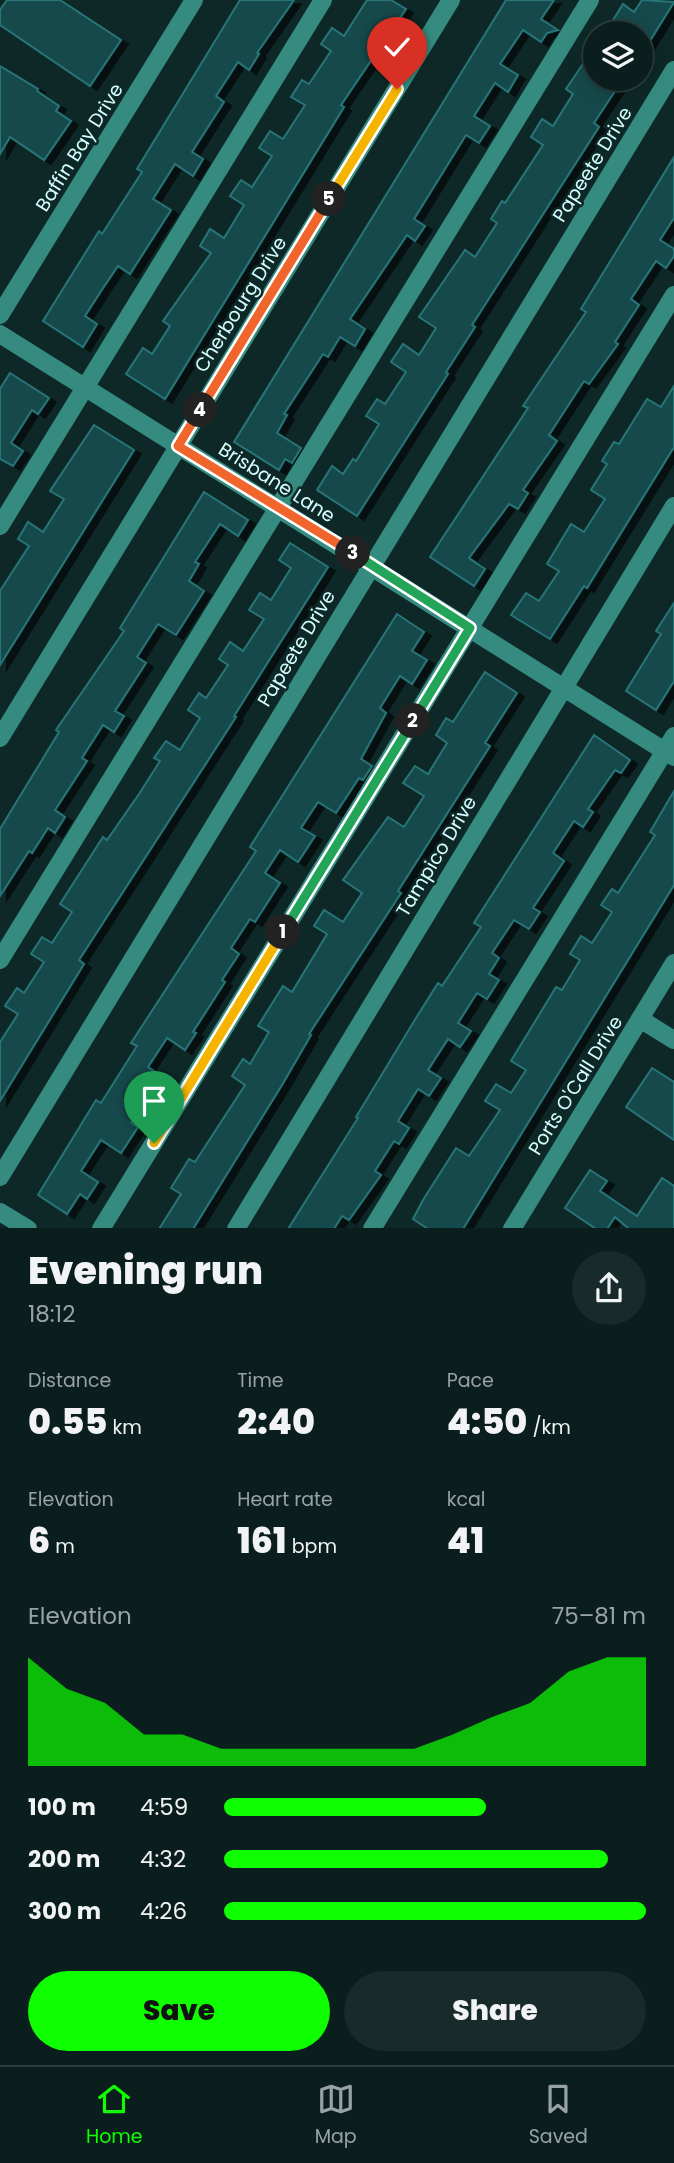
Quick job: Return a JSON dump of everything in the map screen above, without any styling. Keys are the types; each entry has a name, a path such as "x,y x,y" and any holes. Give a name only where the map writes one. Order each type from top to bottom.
{"street":[{"name":"Baffin Bay Drive","path":"0,315 194,0"},
{"path":"0,526 323,0"},
{"name":"Cherbourg Drive","path":"0,738 451,0"},
{"path":"0,960 590,0"},
{"name":"Papeete Drive","path":"0,1177 674,70"},
{"path":"101,1228 674,295"},
{"name":"Brisbane Lane","path":"0,334 371,564 563,688 671,748"},
{"name":"Tampico Drive","path":"236,1228 674,506"},
{"path":"372,1228 671,748"},
{"name":"Ports O'Call Drive","path":"512,1228 674,962"},
{"path":"640,1019 674,1040"},
{"path":"0,1212 28,1228"}],"building":[{"path":"7,0 60,0 121,40 90,86 0,25 0,10"},
{"path":"240,0 294,0 257,53 259,54 249,70 238,62 216,96 224,102 192,152 203,159 193,176 175,164 153,199 171,210 130,274 118,266 85,316 97,324 83,347 43,321 99,231 102,234 142,172 137,169"},
{"path":"367,0 391,0 406,9 341,105 344,107 165,399 126,374 143,348 152,354 170,326 163,321 211,253 200,246 210,229 224,238 244,205 230,196 241,180 252,187 272,156 259,148 270,131 283,139 305,105 291,97 302,80 309,84 331,51 321,44 332,28 344,36"},
{"path":"506,0 554,0 541,19 558,30 547,33 541,42 523,30 500,64 518,75 508,92 495,83 474,116 490,126 479,143 466,135 414,219 425,226 415,241 407,235 350,319 365,329 355,346 340,337 328,357 323,354 284,414 287,415 277,433 301,448 292,463 285,459 279,470 234,442"},
{"path":"642,0 674,2 653,36 653,21 612,21 623,4 634,12"},
{"path":"583,64 583,91 615,91 594,123 599,127 472,325 475,327 446,372 448,374 357,516 317,490 332,466 343,474 353,459 356,461 379,424 366,416 377,399 385,404 406,372 391,362 403,344 419,355 436,328 419,317 465,250 475,257 497,223 491,219 502,201 505,203 543,145 531,137 542,119 553,126 573,94 566,89"},
{"path":"0,66 38,89 37,91 59,106 56,111 71,121 44,160 10,137 0,154"},
{"path":"674,157 674,218 660,240 674,249 674,256 666,268 656,261 631,299 639,305 615,342 618,344 589,384 584,381 549,435 557,441 523,490 528,493 518,509 509,504 469,558 485,569 474,586 430,557 528,408 523,406 586,312 581,309"},
{"path":"10,373 49,398 38,414 32,410 11,443 23,451 13,466 0,459 0,389"},
{"path":"674,386 674,447 587,588 584,586 550,639 511,615 526,593 539,601 559,571 547,564 571,524 584,532 605,499 591,490 607,464 602,461 614,442 619,444 647,399 661,407"},
{"path":"94,425 134,450 0,665 0,591 29,546 18,539 28,522 43,532 64,499 50,491"},
{"path":"204,492 248,520 238,536 220,524 195,562 199,564 189,581 204,591 176,635 158,624 137,657 146,663 115,711 124,716 114,732 103,725 82,758 87,761 55,810 65,817 55,833 48,828 32,853 29,851 0,896 0,829 59,732 56,730 124,631 120,628"},
{"path":"290,543 328,567 234,716 236,717 79,960 84,964 0,1101 0,1042 18,1014 5,1006 17,988 24,993 44,962 31,954 42,937 52,943 72,912 60,904 103,837 107,840 139,794 160,761 154,758 166,741 180,750 200,718 188,710 199,693 206,698 228,665 219,659 230,642 243,651 264,619 249,610 260,593 271,600 291,568 279,560"},
{"path":"674,603 674,681 656,710 626,691 661,634 656,631"},
{"path":"397,614 424,632 412,651 427,660 412,684 400,676 380,708 386,713 361,759 372,766 363,780 359,778 336,813 318,802 301,828 315,836 298,862 280,850 265,873 280,883 255,922 250,919 231,948 239,954 222,980 225,982 193,1032 196,1033 185,1050 167,1038 148,1067 164,1078 131,1123 138,1127 121,1153 101,1140 81,1171 98,1182 87,1199 80,1194 67,1214 38,1195 96,1100 101,1103 137,1046 131,1043 256,851 250,847"},
{"path":"485,672 517,693 485,743 490,746 398,891 401,893 309,1034 311,1035 282,1085 194,1228 160,1228 181,1194 171,1188 189,1159 195,1162 245,1085 232,1076 243,1059 250,1064 269,1032 258,1026 283,986 292,992 327,934 314,926 324,910 343,922 362,893 343,880 388,817 404,827 424,796 403,783 415,766 428,774 447,743 436,735 446,718 453,722"},
{"path":"594,735 630,760 621,773 615,770 588,809 593,812 583,827 574,821 553,853 564,861 533,908 540,912 529,929 514,920 492,953 499,958 489,974 499,980 487,999 477,993 458,1023 471,1031 460,1047 448,1039 428,1070 441,1078 429,1096 418,1089 398,1121 409,1128 399,1144 394,1141 375,1171 381,1175 349,1220 342,1216 335,1228 289,1228 438,983 442,986 481,927 474,923"},
{"path":"674,791 674,885 464,1228 426,1228 413,1219 423,1200 456,1148 469,1156 500,1110 485,1101 496,1084 511,1093 526,1070 511,1061 556,987 562,990 580,960 570,954 581,936 592,943 612,912 601,905 612,889 618,893 655,835 650,832"},
{"path":"652,1068 674,1082 674,1140 626,1107"},
{"path":"590,1170 607,1181 600,1191 637,1216 662,1178 674,1186 674,1228 628,1228 615,1217 608,1228 595,1228 565,1208"}],"route":[{"path":"154,1143 470,628 178,446 397,89"}]}
